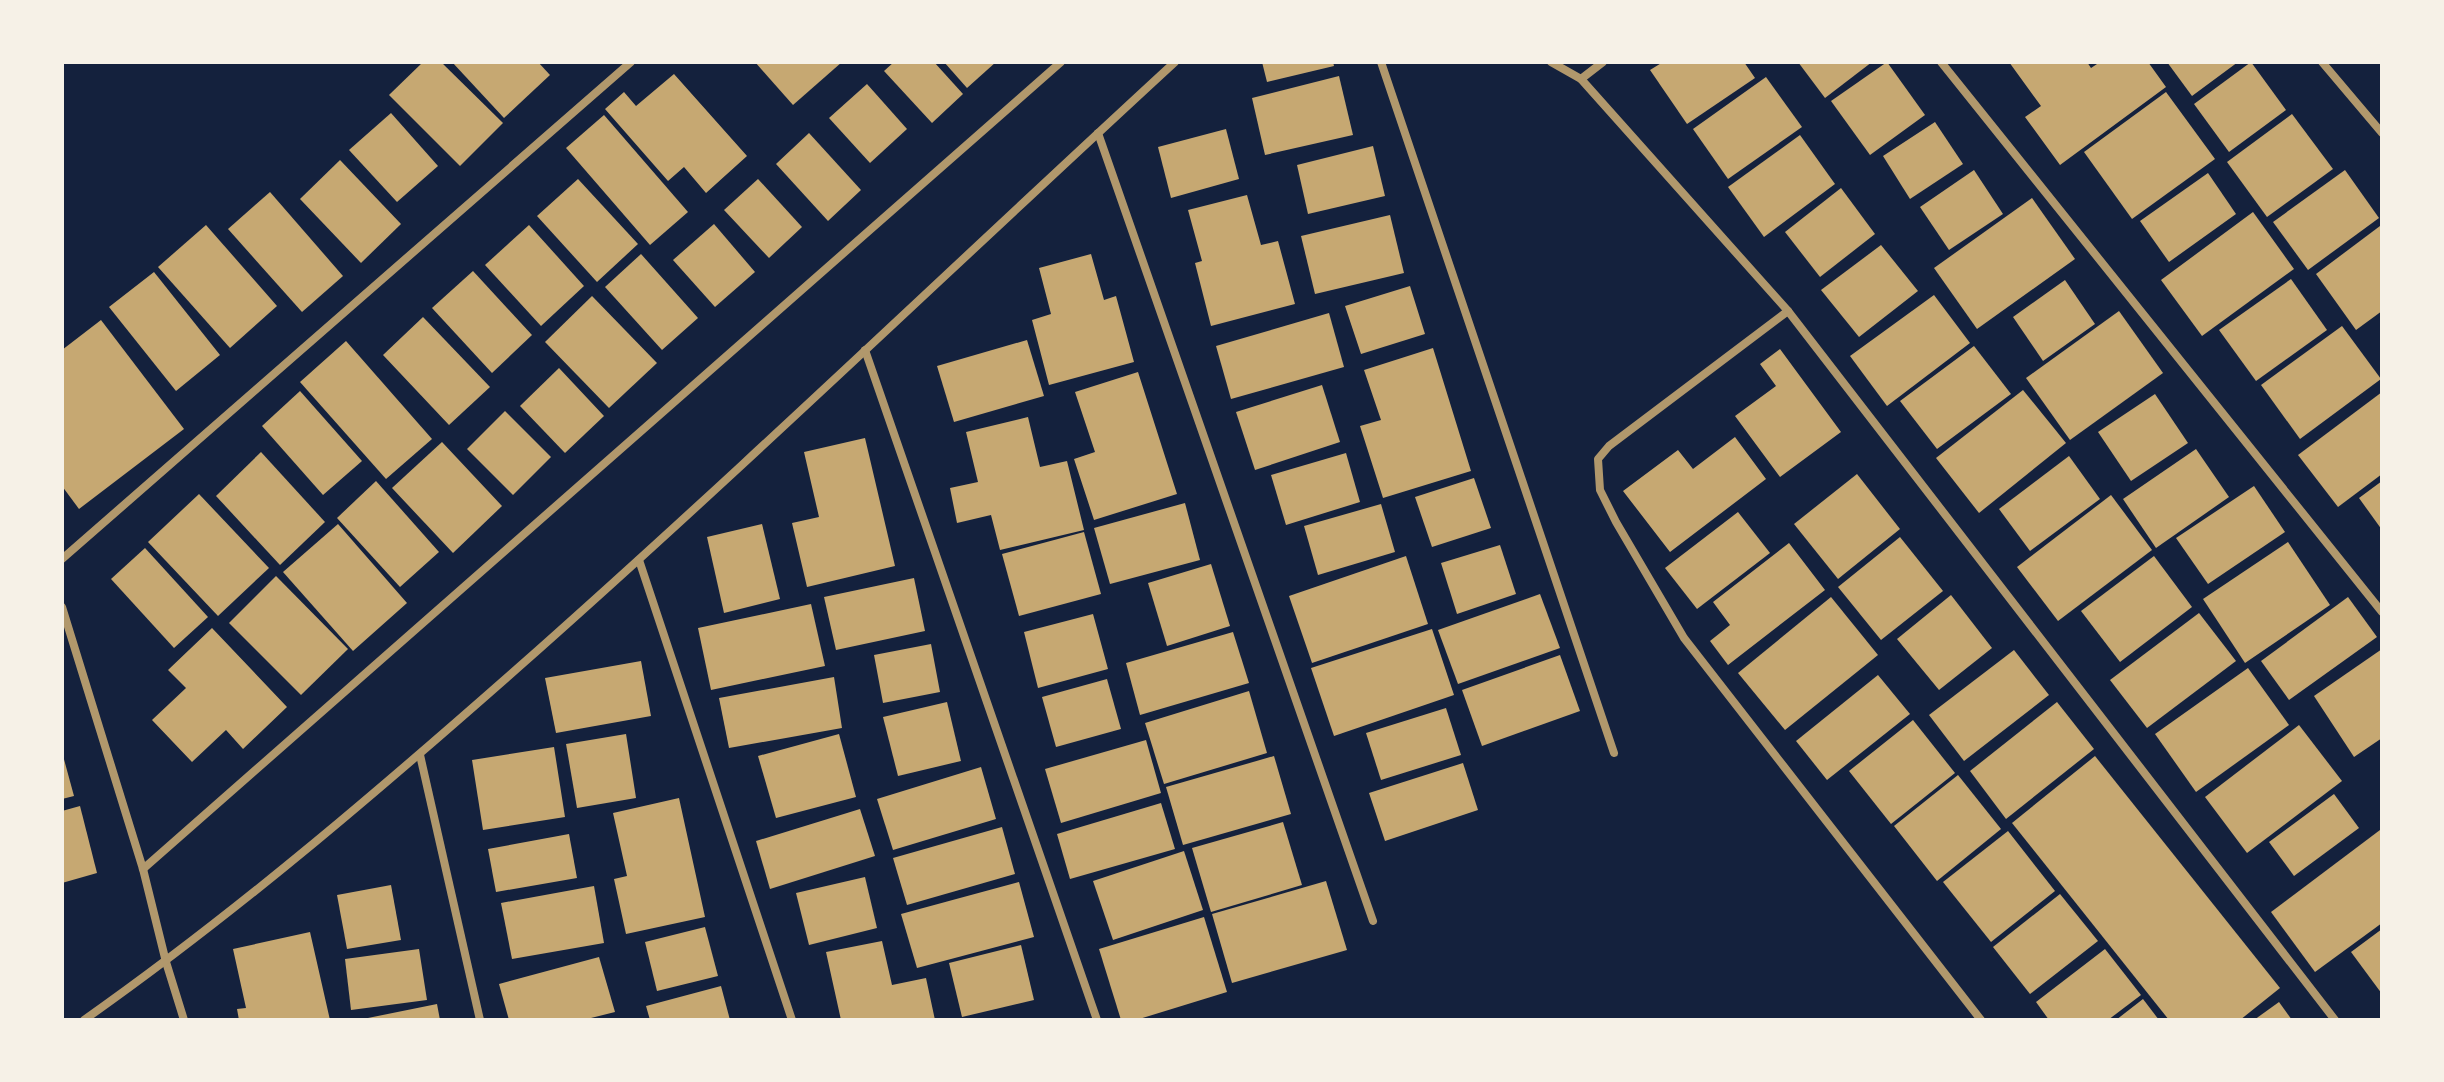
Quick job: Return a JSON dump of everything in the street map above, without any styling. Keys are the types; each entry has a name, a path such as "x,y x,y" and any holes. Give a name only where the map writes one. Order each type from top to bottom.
{"street":[{"path":"62,559 631,62"},
{"path":"143,869 1061,62"},
{"path":"84,1020 166,962 420,755 639,560 1175,62"},
{"path":"1381,62 1614,753"},
{"path":"1551,62 1581,79 1788,311 2335,1020"},
{"path":"1581,79 1603,62"},
{"path":"1941,62 2382,612"},
{"path":"2322,62 2382,133"},
{"path":"1098,133 1373,921"},
{"path":"1788,311 1609,446 1598,459 1600,490 1635,557 1684,638 1981,1020"},
{"path":"865,350 1097,1020"},
{"path":"639,560 792,1020"},
{"path":"62,607 143,869 184,1020"},
{"path":"420,755 480,1020"}],"building":[{"path":"423,62 441,62 503,123 460,166 389,95"},
{"path":"452,62 538,62 550,75 504,118"},
{"path":"755,62 842,62 793,105"},
{"path":"894,62 934,62 963,94 932,123 884,71"},
{"path":"944,62 996,62 967,88"},
{"path":"1262,62 1333,62 1334,66 1267,82"},
{"path":"1663,62 1744,62 1755,78 1687,124 1650,70"},
{"path":"1798,62 1872,62 1825,98"},
{"path":"1887,62 1925,115 1870,155 1831,101"},
{"path":"2009,62 2087,62 2091,68 2100,62 2148,62 2166,87 2060,165 2025,117 2041,106"},
{"path":"2167,62 2238,62 2192,96"},
{"path":"2251,62 2286,110 2229,152 2194,104"},
{"path":"674,74 747,156 706,193 684,167 668,181 605,109 624,92 636,106"},
{"path":"1339,76 1353,135 1265,155 1252,98"},
{"path":"1766,77 1802,127 1728,179 1693,129"},
{"path":"867,84 907,129 870,163 829,118"},
{"path":"2166,92 2215,159 2132,219 2084,152"},
{"path":"391,113 438,166 397,202 349,150"},
{"path":"2292,114 2333,169 2267,217 2227,162"},
{"path":"604,115 688,212 650,245 566,148"},
{"path":"1935,122 1963,164 1910,199 1883,156"},
{"path":"1226,129 1239,179 1171,198 1158,147"},
{"path":"809,133 861,190 828,221 776,164"},
{"path":"1800,135 1835,184 1764,237 1728,187"},
{"path":"1373,146 1385,196 1308,214 1297,165"},
{"path":"340,160 401,224 361,263 300,199"},
{"path":"1974,170 2003,214 1949,250 1920,207"},
{"path":"2345,170 2379,218 2308,270 2273,222"},
{"path":"2208,173 2236,214 2169,262 2140,221"},
{"path":"578,179 638,244 597,282 537,216"},
{"path":"758,179 802,227 769,258 724,210"},
{"path":"1841,188 1875,234 1820,277 1785,232"},
{"path":"270,192 343,276 302,312 228,229"},
{"path":"1247,195 1261,245 1278,241 1295,304 1211,326 1195,263 1202,261 1188,210"},
{"path":"2032,198 2075,259 1977,329 1934,268"},
{"path":"2253,212 2294,269 2202,336 2161,280"},
{"path":"1390,215 1404,273 1315,294 1301,236"},
{"path":"714,224 755,272 715,307 673,260"},
{"path":"206,225 277,306 230,348 158,267"},
{"path":"529,225 584,286 541,326 485,265"},
{"path":"2380,226 2382,311 2356,330 2316,274"},
{"path":"1881,245 1918,291 1859,337 1821,290"},
{"path":"641,254 698,318 662,350 605,287"},
{"path":"1091,254 1104,300 1116,296 1134,362 1049,385 1032,320 1051,314 1039,268"},
{"path":"473,271 532,335 492,373 432,308"},
{"path":"154,272 220,355 176,391 109,307"},
{"path":"2291,279 2327,330 2256,381 2219,330"},
{"path":"2065,280 2095,324 2043,361 2013,317"},
{"path":"1410,286 1425,334 1361,354 1345,306"},
{"path":"1934,295 1970,343 1887,406 1850,356"},
{"path":"592,296 657,363 609,408 545,342"},
{"path":"2119,311 2163,373 2070,440 2026,378"},
{"path":"1329,313 1344,367 1231,399 1216,346"},
{"path":"423,317 490,387 449,425 383,355"},
{"path":"101,320 184,429 79,509 62,486 62,350"},
{"path":"2342,326 2381,379 2300,439 2261,385"},
{"path":"1027,340 1044,396 954,422 937,366"},
{"path":"346,341 432,439 386,479 300,382"},
{"path":"1974,346 2011,394 1937,449 1900,401"},
{"path":"1433,348 1471,471 1383,498 1360,426 1381,420 1364,370"},
{"path":"1780,349 1841,432 1780,477 1735,416 1776,386 1760,364"},
{"path":"559,368 604,416 565,453 520,406"},
{"path":"1138,372 1177,494 1094,520 1074,459 1095,452 1075,392"},
{"path":"1322,385 1340,442 1255,470 1236,412"},
{"path":"2023,390 2066,443 1979,513 1936,458"},
{"path":"300,391 362,461 323,495 262,426"},
{"path":"2382,392 2382,474 2338,507 2298,455"},
{"path":"2155,394 2188,443 2131,481 2098,432"},
{"path":"505,411 551,457 513,495 467,449"},
{"path":"1028,417 1040,467 1067,461 1084,530 1000,550 991,515 957,523 950,488 978,482 966,432"},
{"path":"1735,437 1766,479 1670,552 1623,491 1678,450 1693,469"},
{"path":"865,438 895,566 807,587 792,523 819,517 804,452"},
{"path":"442,442 502,506 453,553 392,488"},
{"path":"2196,449 2229,497 2156,548 2123,499"},
{"path":"261,452 325,522 280,565 216,496"},
{"path":"1346,453 1360,502 1286,525 1271,475"},
{"path":"2069,456 2100,499 2030,551 1999,509"},
{"path":"1857,474 1900,529 1838,579 1794,524"},
{"path":"1474,478 1491,528 1432,547 1415,497"},
{"path":"376,481 439,552 400,587 337,518"},
{"path":"2382,481 2382,530 2359,498"},
{"path":"2254,486 2285,532 2208,584 2176,538"},
{"path":"199,494 269,568 218,616 148,542"},
{"path":"2111,495 2152,550 2058,621 2017,567"},
{"path":"1185,503 1200,560 1110,584 1094,528"},
{"path":"1381,504 1395,552 1318,575 1304,526"},
{"path":"1738,512 1770,553 1697,609 1665,568"},
{"path":"338,524 407,603 353,651 283,572"},
{"path":"762,524 780,599 724,613 707,537"},
{"path":"1084,532 1101,594 1019,616 1002,554"},
{"path":"1900,537 1943,591 1881,640 1838,587"},
{"path":"2288,542 2330,605 2245,663 2203,599"},
{"path":"1789,543 1825,590 1728,665 1710,641 1730,625 1713,602"},
{"path":"1500,545 1516,594 1457,614 1441,563"},
{"path":"145,548 208,617 174,648 111,579"},
{"path":"1406,556 1428,624 1312,663 1289,596"},
{"path":"2154,556 2192,607 2120,662 2081,611"},
{"path":"1211,564 1230,626 1167,646 1148,583"},
{"path":"276,576 348,649 301,695 229,623"},
{"path":"914,578 925,631 836,650 824,597"},
{"path":"1540,594 1560,648 1458,684 1438,630"},
{"path":"1951,595 1992,648 1939,690 1897,639"},
{"path":"1831,597 1878,655 1785,730 1738,673"},
{"path":"2348,597 2377,637 2289,700 2261,661"},
{"path":"811,604 825,666 711,690 698,628"},
{"path":"2199,613 2236,661 2147,728 2110,680"},
{"path":"1093,614 1108,669 1038,688 1024,632"},
{"path":"212,628 287,707 243,749 226,730 192,762 152,720 186,688 168,670"},
{"path":"1432,629 1454,695 1334,736 1311,668"},
{"path":"1233,632 1249,683 1140,715 1126,663"},
{"path":"931,644 940,692 883,703 874,655"},
{"path":"2382,649 2382,738 2354,757 2314,696"},
{"path":"2014,650 2049,695 1964,761 1929,715"},
{"path":"1560,655 1580,711 1482,746 1462,690"},
{"path":"641,661 651,716 556,733 545,678"},
{"path":"2248,668 2289,725 2196,792 2155,734"},
{"path":"1878,675 1910,714 1827,780 1796,741"},
{"path":"834,677 842,728 729,748 719,698"},
{"path":"1107,679 1121,729 1056,747 1042,697"},
{"path":"1249,691 1267,753 1164,784 1145,723"},
{"path":"947,702 961,761 898,776 883,717"},
{"path":"2057,702 2094,749 2006,819 1970,771"},
{"path":"1446,708 1461,755 1381,780 1366,733"},
{"path":"1913,720 1955,773 1891,824 1849,771"},
{"path":"2299,725 2342,781 2247,853 2205,797"},
{"path":"626,734 636,798 577,808 566,744"},
{"path":"839,734 856,797 776,818 758,756"},
{"path":"1146,740 1161,793 1061,823 1045,769"},
{"path":"554,747 565,817 483,830 472,760"},
{"path":"62,752 74,796 62,799"},
{"path":"1274,756 1291,814 1183,845 1166,787"},
{"path":"2095,756 2280,988 2240,1020 2169,1020 2012,823"},
{"path":"1463,763 1478,810 1385,841 1369,793"},
{"path":"981,767 996,819 893,850 877,799"},
{"path":"1958,775 2001,829 1937,881 1894,826"},
{"path":"2334,794 2359,828 2294,876 2269,842"},
{"path":"679,798 705,917 626,934 614,879 627,876 613,813"},
{"path":"1161,803 1175,849 1070,879 1057,834"},
{"path":"80,806 97,873 62,883 62,811"},
{"path":"860,809 875,856 770,889 756,841"},
{"path":"1283,822 1302,885 1211,912 1192,848"},
{"path":"1002,827 1015,874 907,905 893,858"},
{"path":"2380,830 2382,923 2315,972 2271,912"},
{"path":"2008,831 2055,891 1991,942 1943,882"},
{"path":"569,834 577,878 496,892 488,849"},
{"path":"1184,851 1203,910 1113,940 1093,881"},
{"path":"865,877 877,928 809,945 796,893"},
{"path":"1326,881 1347,950 1232,983 1212,914"},
{"path":"1019,882 1034,937 917,968 901,914"},
{"path":"391,885 401,940 347,949 337,895"},
{"path":"594,886 604,943 512,959 501,903"},
{"path":"2060,894 2098,941 2030,994 1993,947"},
{"path":"1204,917 1227,992 1136,1020 1121,1020 1099,949"},
{"path":"705,927 718,976 657,991 645,942"},
{"path":"2382,929 2382,994 2351,952"},
{"path":"310,932 330,1020 239,1020 237,1009 246,1008 233,949"},
{"path":"882,941 892,985 926,978 935,1020 841,1020 826,952"},
{"path":"1021,945 1034,1000 962,1017 949,963"},
{"path":"419,949 427,1000 351,1010 345,959"},
{"path":"2105,949 2141,995 2108,1020 2049,1020 2036,1002"},
{"path":"599,957 615,1012 583,1020 509,1020 499,984"},
{"path":"721,986 730,1020 650,1020 646,1006"},
{"path":"2143,999 2159,1020 2116,1020"},
{"path":"2279,1002 2292,1020 2254,1020"},
{"path":"437,1004 440,1020 363,1020 363,1019"}]}
